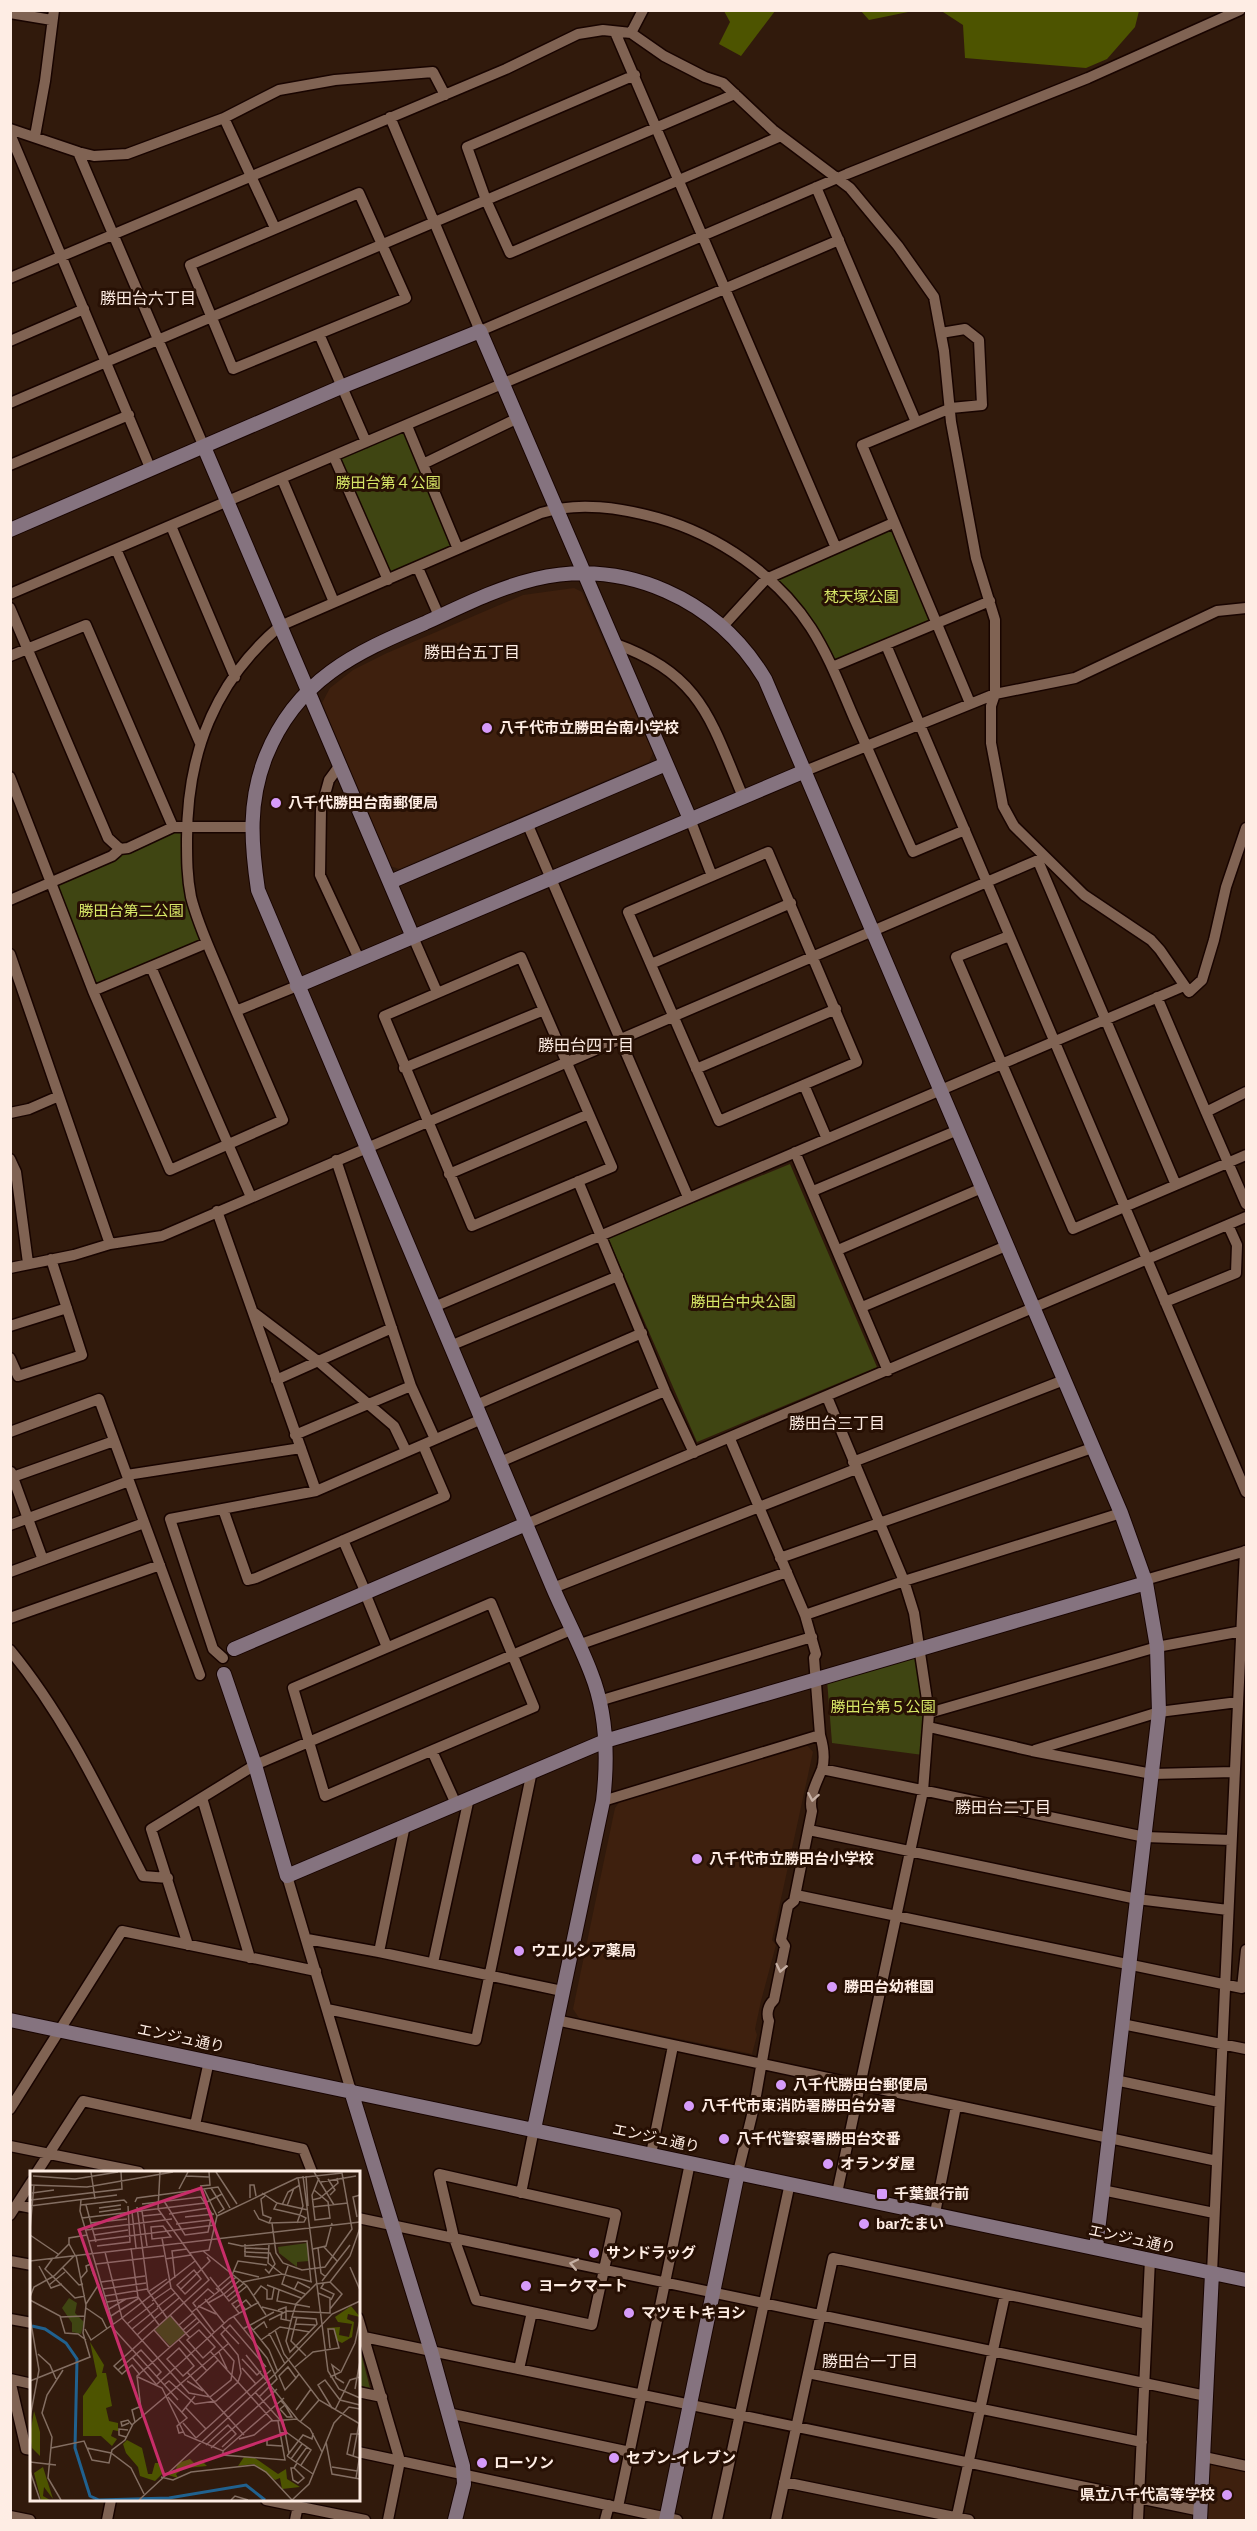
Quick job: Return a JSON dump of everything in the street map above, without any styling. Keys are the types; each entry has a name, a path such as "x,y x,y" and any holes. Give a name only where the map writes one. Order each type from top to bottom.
{"street":[{"path":"631,33 643,10"},
{"path":"10,530 341,387 480,331 816,187 1088,78 1240,10"},
{"path":"10,13 53,15 45,81 34,136"},
{"path":"10,278 506,69 578,34 603,30 631,33 664,56 705,77 723,83 781,136 855,192 934,297 957,455 976,558 995,620 995,694 991,706 991,743 1003,806 1014,826 1042,859 1084,895 1151,940 1189,992 1202,980 1226,887 1246,828"},
{"path":"615,32 836,548"},
{"path":"10,129 94,156 127,154 224,118 279,90 300,85 368,76 433,72 445,95"},
{"path":"635,75 466,147 486,200 510,253 781,136"},
{"path":"10,403 735,94"},
{"path":"390,117 690,819 712,876"},
{"path":"224,118 275,228"},
{"path":"10,134 151,470"},
{"path":"78,152 437,992"},
{"path":"816,187 916,422"},
{"path":"359,193 382,244 406,298 233,369 190,265 359,193"},
{"path":"10,594 839,240"},
{"path":"10,341 84,309"},
{"path":"940,333 965,329 979,340 982,405 951,408 862,445 970,704"},
{"path":"320,334 366,442"},
{"path":"10,465 129,415"},
{"path":"423,464 518,418"},
{"path":"407,426 458,549"},
{"path":"334,457 388,580"},
{"path":"282,479 334,603"},
{"path":"10,777 93,991 170,1170 283,1120 207,943 192,898 187,873 188,793 200,743 220,700 235,677 257,648 280,626 458,549 557,508 574,506 623,510 681,525 720,544 766,579 798,610 812,629 832,667 913,852 965,830"},
{"path":"723,627 766,579 893,523"},
{"path":"171,526 235,677"},
{"path":"116,549 200,743"},
{"path":"418,568 439,616"},
{"path":"521,2193 603,1801 606,1763 599,1701 591,1673 258,890 251,827 255,792 267,754 287,719 309,691 336,667 365,648 520,583 584,572 612,575 659,587 686,600 723,627 756,664 765,679 1121,1513 1145,1581 1157,1647 1159,1712 1096,2248"},
{"path":"832,667 990,601"},
{"path":"10,608 108,838 120,849"},
{"path":"236,1011 690,819 995,694 1076,678 1217,611 1246,608"},
{"path":"10,656 86,625 173,827"},
{"path":"613,643 656,661 695,696 711,720 743,797"},
{"path":"886,645 1246,1492"},
{"path":"390,882 666,764"},
{"path":"340,765 329,780 321,809 320,875 359,959"},
{"path":"527,823 688,1197"},
{"path":"10,900 173,827 251,827"},
{"path":"768,852 857,1062 719,1121 628,912 712,876 768,852"},
{"path":"10,1268 110,1244 162,1236 1042,859"},
{"path":"1042,859 1176,1185"},
{"path":"651,964 791,903"},
{"path":"1009,936 956,957 1072,1229 1246,1155"},
{"path":"93,991 207,943"},
{"path":"10,954 110,1244"},
{"path":"521,957 544,1010 612,1167 472,1226 384,1016 521,957"},
{"path":"151,967 251,1197"},
{"path":"434,1307 1184,986"},
{"path":"1157,997 1246,1204"},
{"path":"696,1069 836,1009"},
{"path":"405,1068 544,1010"},
{"path":"804,1085 827,1138"},
{"path":"1206,1112 1246,1092"},
{"path":"10,1113 29,1109 59,1096"},
{"path":"449,1174 589,1114"},
{"path":"813,1191 958,1130"},
{"path":"795,1152 888,1371"},
{"path":"10,1159 16,1172 28,1263"},
{"path":"336,1160 411,1386 435,1439"},
{"path":"578,1181 665,1391 694,1453"},
{"path":"838,1250 982,1188"},
{"path":"217,1211 316,1491"},
{"path":"482,1419 316,1491 170,1520 213,1648 229,1654 526,1524 1148,1261 1246,1217"},
{"path":"1165,1302 1236,1274 1237,1245 1228,1225"},
{"path":"862,1307 1006,1246"},
{"path":"10,1358 18,1376 82,1355 51,1259"},
{"path":"450,1346 618,1276"},
{"path":"10,1326 67,1308"},
{"path":"253,1312 370,1404 394,1426 406,1451"},
{"path":"276,1380 392,1328"},
{"path":"476,1405 642,1333"},
{"path":"553,1588 759,1508 854,1466 1064,1380"},
{"path":"295,1435 411,1386"},
{"path":"500,1462 665,1391"},
{"path":"827,1397 914,1613 929,1713 923,1791 837,2193"},
{"path":"10,1432 99,1399 200,1675"},
{"path":"360,2452 670,2520 689,2405 754,2107 769,2021 767,2016 770,2004 774,2000 785,1946 781,1940 788,1906 796,1895 812,1811 810,1805 817,1776 822,1769 823,1744 820,1735 814,1658 816,1654 812,1637 805,1615 730,1439"},
{"path":"43,1560 11,1476 114,1441"},
{"path":"224,1509 248,1580 445,1496 423,1445"},
{"path":"10,1525 128,1478 301,1448"},
{"path":"780,1558 1092,1448"},
{"path":"805,1615 903,1581 1121,1513"},
{"path":"10,1572 144,1523"},
{"path":"343,1540 387,1647"},
{"path":"287,1875 605,1741 1246,1551 1201,2516 1139,2498 364,2337"},
{"path":"10,1618 160,1565"},
{"path":"578,1645 787,1572"},
{"path":"491,1603 512,1655 534,1707 325,1796 293,1688 491,1603"},
{"path":"188,1945 152,1829 255,1765 571,1630"},
{"path":"929,1713 1157,1647 1242,1631"},
{"path":"599,1701 812,1637"},
{"path":"10,1650 48,1699 96,1785 142,1876 168,1878"},
{"path":"229,1654 224,1674 255,1765 351,2091 431,2351 465,2477 455,2520"},
{"path":"1032,1751 1159,1712 1238,1701"},
{"path":"929,1727 1032,1751 1152,1774 1234,1772"},
{"path":"603,1801 820,1735"},
{"path":"432,1750 462,1801 433,1963"},
{"path":"822,1769 1145,1837 1231,1840"},
{"path":"327,2009 476,2040 531,1772"},
{"path":"202,1798 250,1958"},
{"path":"379,1952 405,1825"},
{"path":"809,1830 1137,1899 1228,1910"},
{"path":"796,1895 1242,1988 1246,1950"},
{"path":"10,2109 122,1931 316,1971"},
{"path":"307,1939 562,1991"},
{"name":"エンジュ通り","path":"10,2020 1246,2280"},
{"path":"556,2020 1217,2161"},
{"path":"1122,2024 1246,2049"},
{"path":"651,2154 673,2046"},
{"path":"195,2125 209,2061"},
{"path":"1115,2080 1220,2102"},
{"path":"38,2171 83,2102 303,2148 312,2171"},
{"path":"935,2213 956,2106"},
{"path":"10,2146 134,2171"},
{"path":"605,2520 614,2506 630,2452 690,2163"},
{"path":"439,2174 615,2214 592,2325 476,2300 454,2238 439,2174"},
{"path":"717,2520 790,2183"},
{"path":"10,2215 30,2184"},
{"path":"1102,2190 1214,2213"},
{"path":"17,2205 30,2208"},
{"path":"360,2218 1206,2396"},
{"path":"776,2520 833,2258 1146,2324"},
{"path":"1138,2520 1150,2259"},
{"path":"10,2261 30,2265"},
{"path":"957,2519 1005,2295"},
{"path":"519,2369 532,2312"},
{"path":"10,2319 30,2323"},
{"path":"360,2324 400,2461 388,2520"},
{"path":"807,2373 1142,2442"},
{"path":"30,2384 10,2380 26,2449 30,2450"},
{"path":"360,2392 382,2397"},
{"path":"448,2413 630,2452"},
{"path":"1204,2457 1246,2466"},
{"path":"784,2482 969,2520"},
{"path":"107,2520 111,2501"},
{"path":"275,2501 365,2520"},
{"path":"295,2520 298,2506"},
{"path":"10,2516 30,2520"}],"shaded area":[{"name":"八千代市立勝田台南小学校","path":"574,588 582,592 653,753 649,762 399,869 390,866 322,703 330,688 353,670 387,653 523,595"},
{"name":"八千代市立勝田台小学校","path":"807,1745 813,1752 772,1940 776,1945 761,2001 752,2054 579,2018 573,2009 615,1808 620,1801"},
{"name":"県立八千代高等学校","path":"1209,2464 1246,2470 1246,2520 1206,2520"}],"green space":[{"path":"724,11 775,11 741,56 719,44 730,22"},
{"path":"861,11 913,11 869,20"},
{"path":"914,11 1139,11 1135,27 1107,59 1086,68 965,58 963,25 943,12"},
{"name":"勝田台第４公園","path":"407,426 458,549 388,580 334,457"},
{"name":"梵天塚公園","path":"891,529 931,622 833,663 772,579"},
{"name":"勝田台第二公園","path":"172,831 183,832 203,941 96,984 56,886 114,858 121,852 127,854"},
{"name":"勝田台中央公園","path":"790,1164 877,1367 697,1442 608,1238"},
{"name":"勝田台第５公園","path":"919,1651 927,1714 923,1755 832,1743 827,1680"},
{"path":"360,2349 370,2388 360,2385"}],"place":[{"name":"八千代市立勝田台南小学校","path":"487,728"},
{"name":"八千代勝田台南郵便局","path":"276,803"},
{"name":"八千代市立勝田台小学校","path":"697,1859"},
{"name":"ウエルシア薬局","path":"519,1951"},
{"name":"勝田台幼稚園","path":"832,1987"},
{"name":"八千代勝田台郵便局","path":"781,2085"},
{"name":"八千代市東消防署勝田台分署","path":"689,2106"},
{"name":"八千代警察署勝田台交番","path":"724,2139"},
{"name":"オランダ屋","path":"828,2164"},
{"name":"千葉銀行前","path":"882,2194"},
{"name":"barたまい","path":"864,2224"},
{"name":"サンドラッグ","path":"594,2253"},
{"name":"ヨークマート","path":"526,2286"},
{"name":"マツモトキヨシ","path":"629,2313"},
{"name":"セブン-イレブン","path":"614,2458"},
{"name":"ローソン","path":"482,2463"},
{"name":"県立八千代高等学校","path":"1227,2495"}],"district":[{"name":"勝田台六丁目","path":"148,298"},
{"name":"勝田台五丁目","path":"472,652"},
{"name":"勝田台四丁目","path":"586,1045"},
{"name":"勝田台三丁目","path":"837,1423"},
{"name":"勝田台二丁目","path":"1003,1807"},
{"name":"勝田台一丁目","path":"870,2361"}]}
